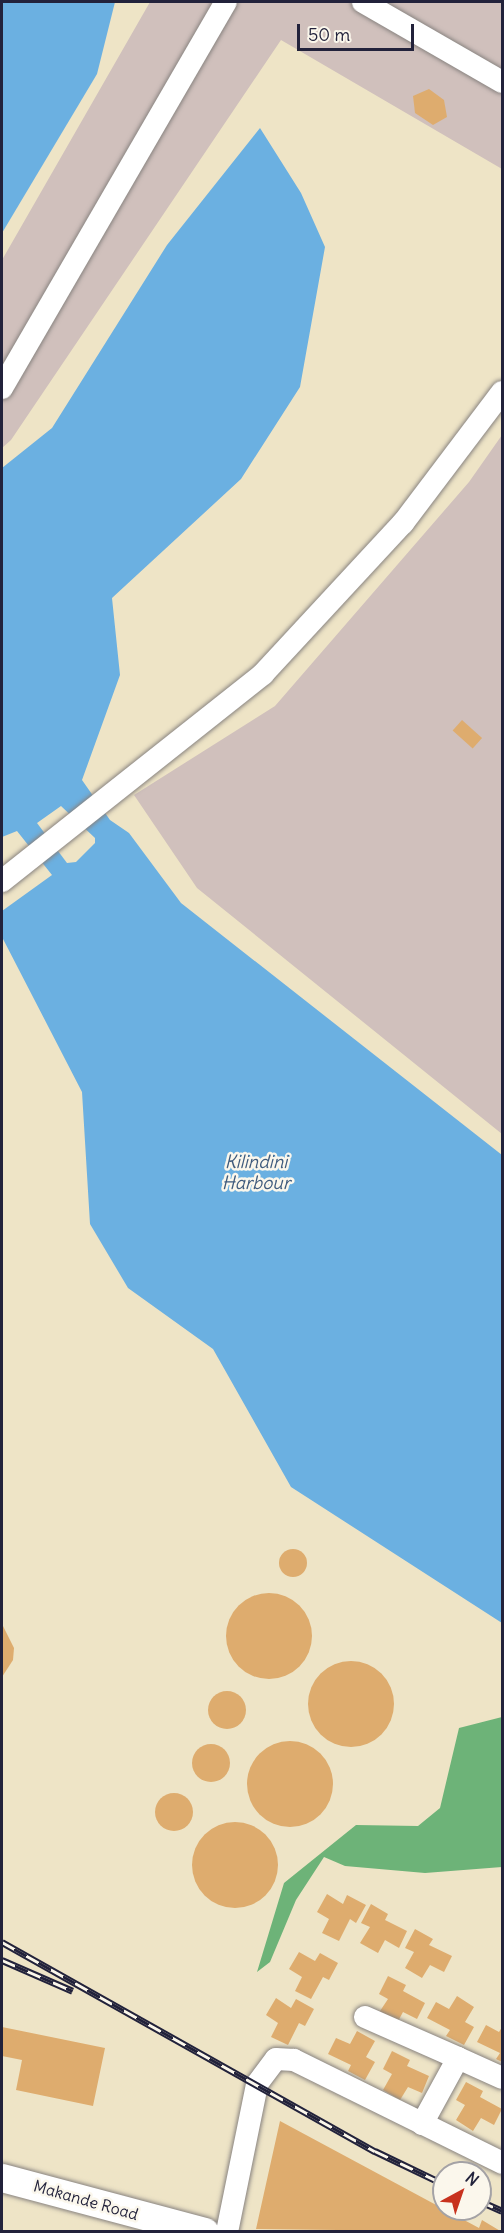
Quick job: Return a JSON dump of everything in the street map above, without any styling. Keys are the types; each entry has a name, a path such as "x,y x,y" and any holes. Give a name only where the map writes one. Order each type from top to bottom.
{"main road":[{"name":"Makande Road","path":"2,2178 205,2232"}],"street":[{"path":"2,388 226,2"},
{"path":"363,2 502,82"},
{"path":"2,881 263,674 309,628 402,523 502,392"},
{"path":"365,2017 502,2078"},
{"path":"422,2124 458,2058"},
{"path":"227,2232 257,2084 276,2059 294,2060 502,2163"}],"shaded area":[{"path":"150,2 502,2 502,169 281,40 11,440 2,448 2,260"},
{"path":"502,435 502,1134 197,888 134,795 275,706 469,482"}],"green space":[{"path":"502,1717 502,1867 425,1873 345,1866 324,1857 296,1900 270,1962 257,1972 284,1883 356,1825 418,1826 440,1808 459,1728"}],"water":[{"path":"2,2 115,2 97,74 2,233"},
{"name":"Kilindini Harbour","path":"260,128 301,193 325,247 300,387 241,479 112,598 120,675 82,780 110,820 129,833 181,903 502,1155 502,1623 291,1487 213,1349 128,1288 90,1224 82,1092 2,937 2,911 52,875 17,831 2,837 2,468 52,428 167,245","holes":["61,806 95,838 95,843 76,862 67,863 37,823"]}],"building":[{"path":"429,89 444,100 447,117 433,125 415,113 413,96"},
{"path":"462,720 482,738 473,748 453,730"},
{"path":"293,1549 303,1553 307,1563 303,1573 293,1577 283,1573 279,1563 283,1553"},
{"path":"269,1593 286,1596 300,1605 309,1619 312,1636 309,1653 300,1667 286,1676 269,1679 252,1676 238,1667 229,1653 226,1636 229,1619 238,1605 252,1596"},
{"path":"2,1624 14,1648 13,1660 2,1677"},
{"path":"351,1661 368,1664 387,1680 391,1687 394,1704 391,1721 375,1740 368,1744 351,1747 334,1744 315,1728 311,1721 308,1704 311,1687 327,1668 334,1664"},
{"path":"227,1691 240,1697 246,1710 240,1723 227,1729 214,1723 208,1710 214,1697"},
{"path":"290,1741 307,1744 326,1760 330,1767 333,1784 330,1801 314,1820 307,1824 290,1827 273,1824 254,1808 250,1801 247,1784 250,1767 266,1748 273,1744"},
{"path":"211,1744 224,1750 230,1763 224,1776 211,1782 198,1776 192,1763 198,1750"},
{"path":"174,1793 187,1799 193,1812 187,1825 174,1831 161,1825 155,1812 161,1799"},
{"path":"235,1822 259,1829 271,1841 278,1865 271,1889 259,1901 235,1908 211,1901 199,1889 192,1865 199,1841 211,1829"},
{"path":"327,1894 343,1904 347,1895 366,1905 356,1923 350,1919 339,1941 322,1933 329,1919 317,1912"},
{"path":"371,1904 388,1914 385,1920 407,1931 399,1948 385,1940 378,1953 360,1943 370,1927 361,1923"},
{"path":"415,1929 433,1939 429,1945 452,1956 444,1972 430,1965 422,1978 405,1968 414,1952 405,1948"},
{"path":"299,1952 315,1961 320,1953 338,1963 329,1980 323,1977 311,1999 295,1991 302,1977 289,1969"},
{"path":"388,1976 406,1985 403,1991 425,2003 417,2019 403,2012 396,2025 378,2014 388,1999 379,1994"},
{"path":"457,1996 474,2007 465,2022 474,2027 464,2045 446,2036 450,2030 427,2018 436,2002 449,2009"},
{"path":"276,1998 291,2008 296,1999 314,2009 305,2026 299,2023 288,2045 271,2037 278,2023 266,2015"},
{"path":"486,2025 499,2032 502,2027 502,2062 496,2059 500,2053 477,2042"},
{"path":"2,2027 105,2048 93,2106 16,2090 22,2060 2,2056"},
{"path":"357,2031 375,2041 366,2057 375,2062 365,2080 348,2071 351,2065 328,2054 336,2038 350,2044"},
{"path":"392,2051 410,2060 407,2066 429,2076 422,2093 408,2087 400,2100 383,2090 392,2074 383,2069"},
{"path":"466,2082 483,2091 480,2097 502,2109 494,2125 481,2118 473,2131 456,2120 465,2105 456,2100"},
{"path":"280,2121 432,2203 432,2221 466,2221 479,2228 484,2221 502,2232 256,2229"}],"railway":[{"path":"2,1942 375,2151 432,2178"},
{"path":"2,1960 73,1991"},
{"path":"492,2206 502,2211"}]}
